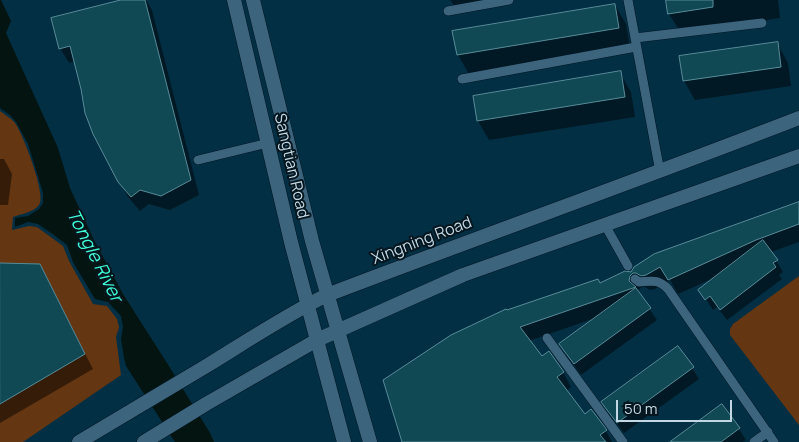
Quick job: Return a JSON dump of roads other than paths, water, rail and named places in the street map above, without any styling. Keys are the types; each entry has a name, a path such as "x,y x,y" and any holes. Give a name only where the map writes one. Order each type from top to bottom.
{"main road":[{"name":"Sangtian Road","path":"234,0 291,242 344,442"},
{"name":"Sangtian Road","path":"254,0 312,241 370,442"},
{"name":"Xingning Road","path":"79,442 327,295 660,172 799,118"},
{"path":"148,440 317,340 463,275 799,156"}],"lane":[{"path":"448,11 508,0"},
{"path":"628,0 660,172"},
{"path":"462,79 635,42 762,23"},
{"path":"198,160 268,143"},
{"path":"604,225 628,266"},
{"path":"635,279 639,282 656,281 668,289 774,442"},
{"path":"547,338 624,442"},
{"path":"754,442 768,432"}],"water":[{"name":"Tongle River","path":"0,0 11,21 6,33 58,148 70,188 94,240 123,294 214,442 175,442 126,366 121,339 123,327 121,316 108,302 95,299 73,262 67,245 38,224 28,222 15,227 15,218 28,216 39,209 43,203 43,193 28,144 16,122 0,108"}]}
